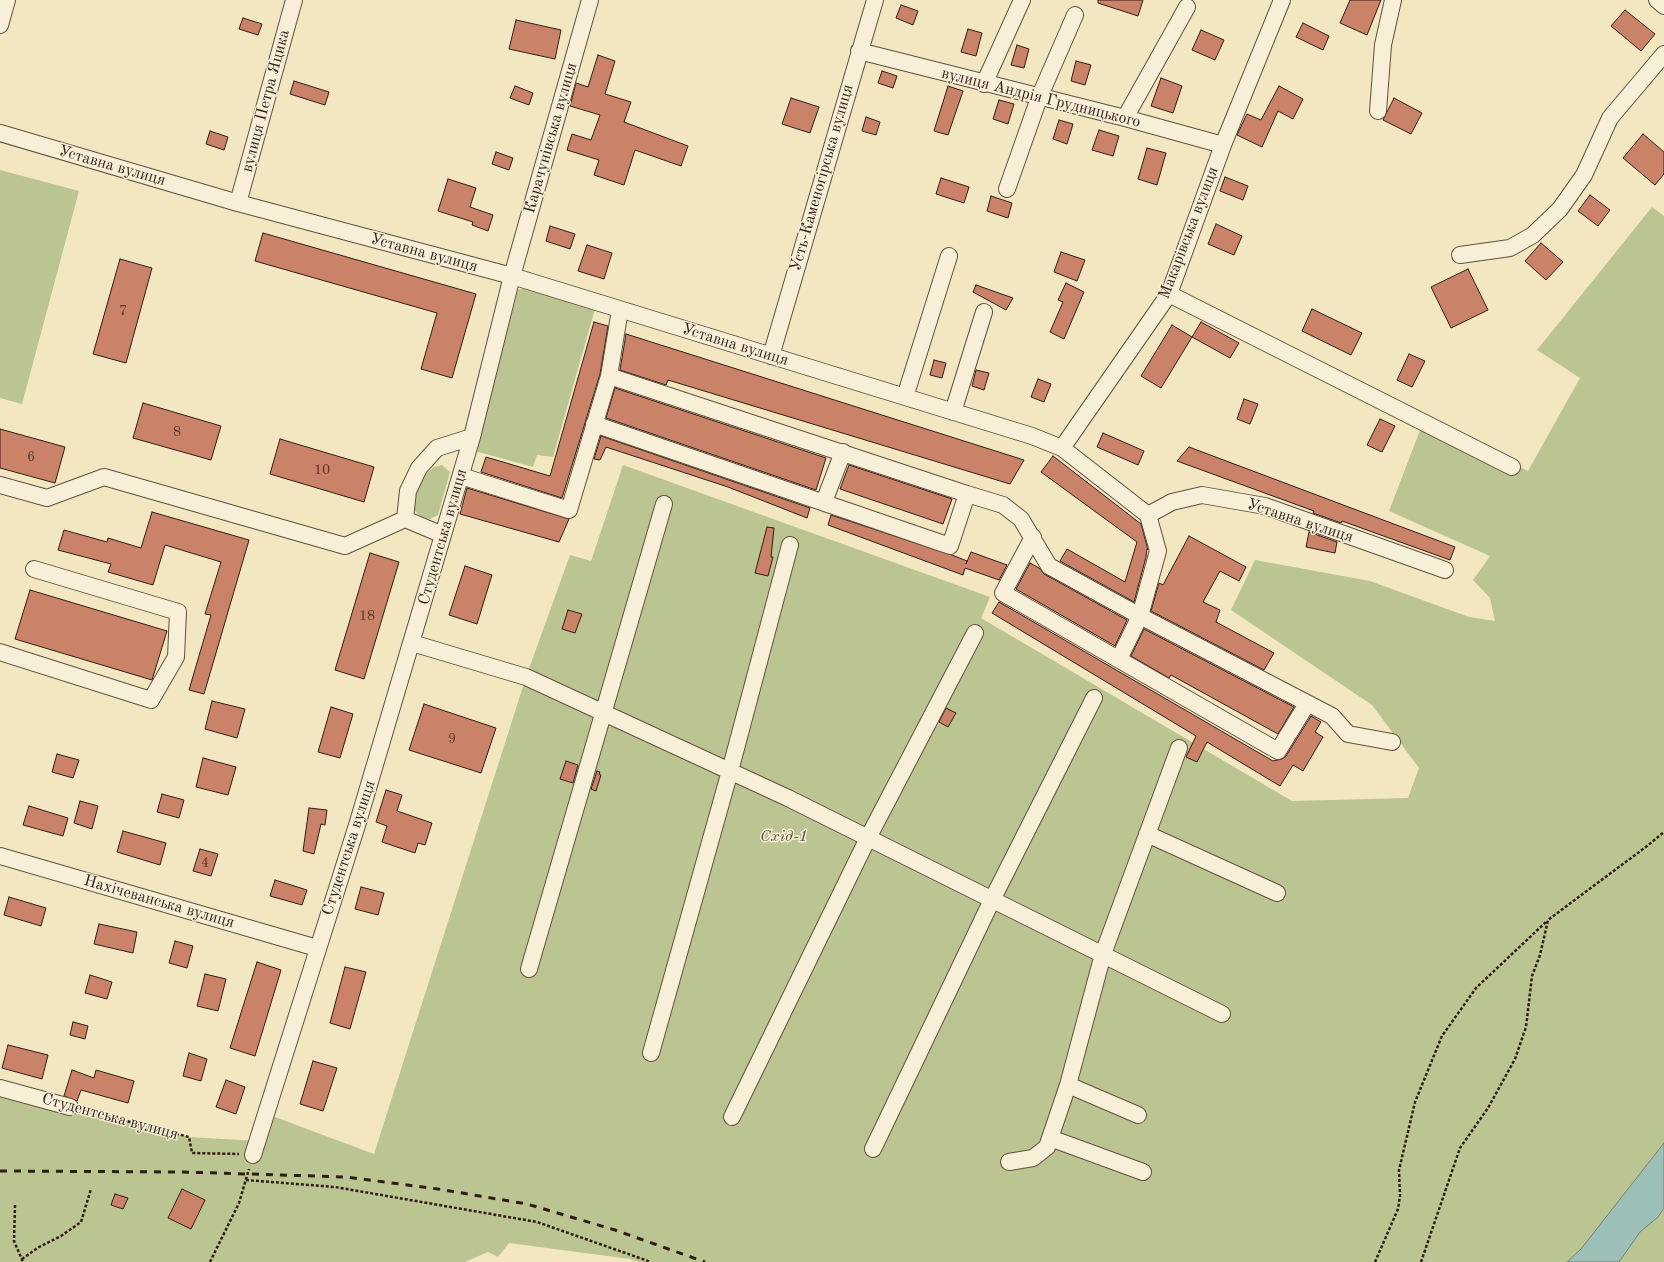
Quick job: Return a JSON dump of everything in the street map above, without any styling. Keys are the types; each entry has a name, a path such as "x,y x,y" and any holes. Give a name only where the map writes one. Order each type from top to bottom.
{"street":[{"path":"0,25 7,0"},
{"name":"вулиця Петра Яцика","path":"238,203 294,0"},
{"name":"Карачунівська вулиця","path":"512,276 590,0"},
{"name":"Усть-Каменогірська вулиця","path":"771,356 875,0"},
{"path":"984,84 1022,0"},
{"name":"Макарівська вулиця","path":"1062,448 1169,294 1223,145 1282,0"},
{"path":"1378,111 1383,46 1393,0"},
{"path":"1657,0 1664,6"},
{"path":"1125,118 1187,7"},
{"path":"1007,189 1039,98 1075,15"},
{"name":"вулиця Андрія Грудницького","path":"859,51 1039,98 1125,118 1223,145"},
{"path":"1460,256 1510,248 1533,235 1560,209 1584,175 1610,118 1664,54"},
{"name":"Уставна вулиця","path":"0,133 238,203 512,276 1032,436 1062,448 1148,515 1172,502 1202,495 1265,506 1445,570"},
{"path":"905,397 949,256"},
{"name":"Студентська вулиця","path":"253,1155 317,948 358,822 412,643 472,437 512,276"},
{"path":"1169,294 1512,467"},
{"path":"461,476 569,510 609,376 620,310"},
{"path":"953,412 984,312"},
{"path":"609,376 1003,505 1021,519 1049,566 1140,616 1332,716 1348,734 1392,742"},
{"path":"594,424 950,546 968,494"},
{"path":"405,519 408,491 419,468 437,448 472,437"},
{"path":"824,502 843,452"},
{"path":"0,485 47,498 104,477 345,546 405,519 443,535"},
{"path":"529,969 664,504"},
{"path":"1119,659 1140,616 1158,551 1148,515"},
{"path":"1033,537 1003,593 1278,751 1307,704"},
{"path":"651,1053 730,771 790,545"},
{"path":"0,652 151,700 176,657 178,612 34,569"},
{"path":"732,1117 868,838 975,633"},
{"path":"412,643 526,677 604,712 868,838 1222,1014"},
{"path":"873,1148 992,900 1094,698"},
{"path":"1010,1162 1033,1158 1047,1147 1068,1085 1103,954 1179,748"},
{"path":"1147,834 1277,893"},
{"name":"Нахічеванська вулиця","path":"0,856 317,948"},
{"path":"1068,1085 1138,1115"},
{"name":"Студентська вулиця","path":"0,1088 70,1107"},
{"path":"1050,1138 1143,1172"}],"path":[{"path":"1375,1262 1398,1210 1400,1196 1399,1170 1415,1102 1442,1036 1476,988 1548,920 1664,832"},
{"path":"1421,1262 1460,1148 1488,1108 1515,1059 1526,1027 1532,976 1540,955 1548,920"},
{"name":"Студентська вулиця","path":"70,1107 189,1137 192,1153 253,1155"},
{"path":"210,1262 239,1204 253,1155"},
{"path":"246,1180 335,1187 537,1222 651,1262"},
{"path":"15,1205 14,1241 23,1261 39,1247 61,1236 81,1222 91,1189"}],"green space":[{"path":"0,170 79,191 22,404 0,398"},
{"name":"Схід-1","path":"1652,207 1664,216 1664,1143 1581,1249 1567,1262 638,1262 630,1259 509,1243 498,1257 488,1252 465,1262 0,1262 0,1088 189,1137 258,1141 267,1114 374,1154 526,677 570,555 591,561 623,465 990,597 981,618 1292,801 1408,798 1419,768 1372,705 1231,610 1255,560 1370,581 1469,617 1495,621 1490,598 1473,580 1490,556 1389,511 1424,420 1528,471 1580,378 1537,350"},
{"path":"525,288 595,309 553,457 537,455 533,467 475,451 518,290"},
{"path":"442,465 450,472 438,515 430,519 421,517 415,511 415,498 418,485 425,475 434,467"},
{"path":"1664,1208 1664,1262 1619,1262 1640,1232 1658,1217"}],"water":[{"path":"1664,1143 1664,1208 1658,1217 1640,1232 1619,1262 1567,1262 1581,1249"}],"building":[{"path":"1098,0 1143,0 1138,16 1098,3"},
{"path":"1350,0 1381,0 1367,35 1340,23"},
{"path":"901,5 918,11 913,25 896,18"},
{"path":"1625,10 1655,34 1641,51 1611,26"},
{"path":"243,18 262,24 258,35 239,29"},
{"path":"516,20 561,30 555,59 509,49"},
{"path":"1303,23 1329,36 1323,50 1296,37"},
{"path":"968,29 982,33 976,56 961,52"},
{"path":"1201,30 1224,40 1215,60 1192,50"},
{"path":"1017,45 1029,49 1024,68 1011,65"},
{"path":"598,55 615,61 605,94 631,102 624,122 688,146 681,166 635,150 624,185 594,175 599,160 567,150 572,134 591,140 600,115 570,106 576,83 588,87"},
{"path":"1076,61 1091,65 1085,85 1071,81"},
{"path":"882,71 897,76 893,88 878,83"},
{"path":"1161,78 1182,86 1173,113 1151,106"},
{"path":"294,81 329,92 325,105 290,94"},
{"path":"515,86 533,93 529,105 510,98"},
{"path":"948,86 963,91 948,135 934,131"},
{"path":"1279,86 1303,99 1293,119 1278,111 1262,147 1237,135 1247,114 1261,120"},
{"path":"791,98 819,107 810,133 782,124"},
{"path":"1394,98 1422,113 1411,134 1383,120"},
{"path":"999,100 1014,104 1008,124 993,119"},
{"path":"866,117 880,122 876,135 862,131"},
{"path":"1059,120 1073,124 1067,144 1053,139"},
{"path":"1099,130 1119,136 1113,156 1092,150"},
{"path":"210,131 228,137 224,150 206,144"},
{"path":"1643,134 1664,152 1664,174 1655,185 1623,158"},
{"path":"1147,148 1166,153 1157,185 1138,179"},
{"path":"496,152 513,158 509,170 492,164"},
{"path":"1225,177 1248,186 1243,200 1220,191"},
{"path":"941,178 969,187 964,203 936,194"},
{"path":"448,179 476,188 470,207 493,215 488,231 472,225 473,222 438,211"},
{"path":"1590,195 1610,210 1598,226 1578,211"},
{"path":"991,196 1012,203 1008,218 987,211"},
{"path":"1216,224 1242,236 1234,255 1208,244"},
{"path":"550,226 575,234 570,249 546,241"},
{"path":"263,233 476,294 452,378 421,369 437,313 255,261"},
{"path":"1541,243 1563,262 1546,280 1525,261"},
{"path":"587,245 612,253 604,279 578,271"},
{"path":"1061,252 1085,260 1077,281 1054,272"},
{"path":"120,259 152,268 126,363 93,354"},
{"path":"1468,269 1488,310 1451,328 1431,287"},
{"path":"1066,283 1084,292 1064,339 1050,332 1063,302 1058,300"},
{"path":"976,285 1013,298 1006,310 973,292"},
{"path":"1312,309 1362,333 1351,355 1302,331"},
{"path":"594,322 608,326 600,374 562,498 481,472 486,457 550,476"},
{"path":"1201,322 1239,343 1230,358 1192,337"},
{"path":"1172,325 1192,337 1161,388 1141,376"},
{"path":"626,334 1024,460 1010,484 668,380 666,385 620,370"},
{"path":"1409,354 1425,361 1412,387 1397,380"},
{"path":"934,360 946,363 942,378 930,375"},
{"path":"976,370 989,373 984,390 972,386"},
{"path":"1038,379 1051,384 1044,402 1031,397"},
{"path":"615,388 826,458 816,490 606,418"},
{"path":"1244,399 1258,404 1250,424 1237,419"},
{"path":"143,403 221,426 211,460 133,438"},
{"path":"1380,419 1395,426 1382,452 1367,445"},
{"path":"0,429 65,447 55,483 0,468"},
{"path":"1103,433 1144,451 1138,465 1097,447"},
{"path":"601,436 810,508 807,518 728,487 606,447 600,460 594,459"},
{"path":"280,439 374,467 364,502 270,474"},
{"path":"1189,447 1455,547 1450,560 1342,521 1341,523 1313,513 1314,511 1177,461"},
{"path":"1053,456 1141,524 1148,550 1147,549 1134,602 1060,561 1067,549 1125,582 1137,542 1041,472"},
{"path":"849,465 952,499 943,524 840,489"},
{"path":"467,488 569,519 559,542 460,514"},
{"path":"152,512 249,540 204,694 189,690 211,615 205,614 221,562 165,545 153,585 108,572 111,564 58,550 64,530 107,542 108,538 141,548"},
{"path":"831,515 952,555 967,561 966,564 971,552 1007,565 999,580 965,568 963,575 828,525"},
{"path":"767,527 774,528 771,557 773,557 768,576 755,573"},
{"path":"1309,532 1337,542 1335,553 1306,547"},
{"path":"1189,536 1246,567 1239,581 1220,571 1203,602 1220,610 1216,622 1274,653 1264,670 1151,611 1159,583 1163,585"},
{"path":"370,553 399,562 364,679 335,670"},
{"path":"1030,563 1039,568 1044,574 1127,620 1115,646 1016,589"},
{"path":"465,566 492,575 477,624 449,615"},
{"path":"30,590 167,631 152,680 15,639"},
{"path":"999,602 1273,761 1282,759 1286,756 1311,716 1321,722 1315,732 1323,737 1303,771 1293,765 1280,786 1207,742 1197,762 1186,757 1196,736 992,613"},
{"path":"568,610 582,614 575,633 562,629"},
{"path":"1144,629 1294,707 1278,734 1171,675 1169,678 1131,656"},
{"path":"212,701 245,709 237,738 205,729"},
{"path":"424,704 496,728 481,773 409,750"},
{"path":"331,707 353,714 340,758 318,752"},
{"path":"946,708 956,713 948,727 939,722"},
{"path":"57,754 79,760 73,778 52,772"},
{"path":"203,758 236,767 228,795 196,787"},
{"path":"566,761 578,765 573,783 560,779"},
{"path":"597,771 600,772 599,774 601,775 596,791 591,789"},
{"path":"386,790 402,795 397,811 432,823 425,845 418,843 415,853 382,842 387,826 376,822"},
{"path":"162,794 184,800 179,818 157,812"},
{"path":"80,801 98,806 92,829 74,823"},
{"path":"29,806 68,818 63,836 23,825"},
{"path":"309,808 327,810 325,825 321,824 314,854 303,851"},
{"path":"123,831 166,843 160,865 117,852"},
{"path":"200,849 218,854 211,876 193,871"},
{"path":"275,880 307,890 302,905 270,896"},
{"path":"361,887 384,893 378,915 355,909"},
{"path":"9,897 46,908 41,926 4,915"},
{"path":"99,924 137,932 133,953 94,944"},
{"path":"175,941 193,946 187,968 169,963"},
{"path":"257,962 281,970 255,1056 230,1048"},
{"path":"345,967 366,972 350,1029 330,1023"},
{"path":"205,974 226,979 218,1011 197,1006"},
{"path":"90,975 112,982 107,999 85,993"},
{"path":"73,1022 88,1026 85,1039 70,1035"},
{"path":"8,1045 48,1055 42,1079 2,1068"},
{"path":"189,1053 207,1059 201,1081 183,1076"},
{"path":"313,1061 337,1068 323,1111 300,1104"},
{"path":"72,1070 94,1078 96,1070 134,1081 128,1103 81,1090 77,1101 64,1096"},
{"path":"226,1080 245,1087 236,1114 216,1107"},
{"path":"182,1189 205,1200 191,1229 168,1218"},
{"path":"115,1194 128,1198 123,1209 111,1205"}],"railway":[{"path":"0,1171 183,1172 346,1177 438,1189 527,1204 615,1230 705,1262"}]}
